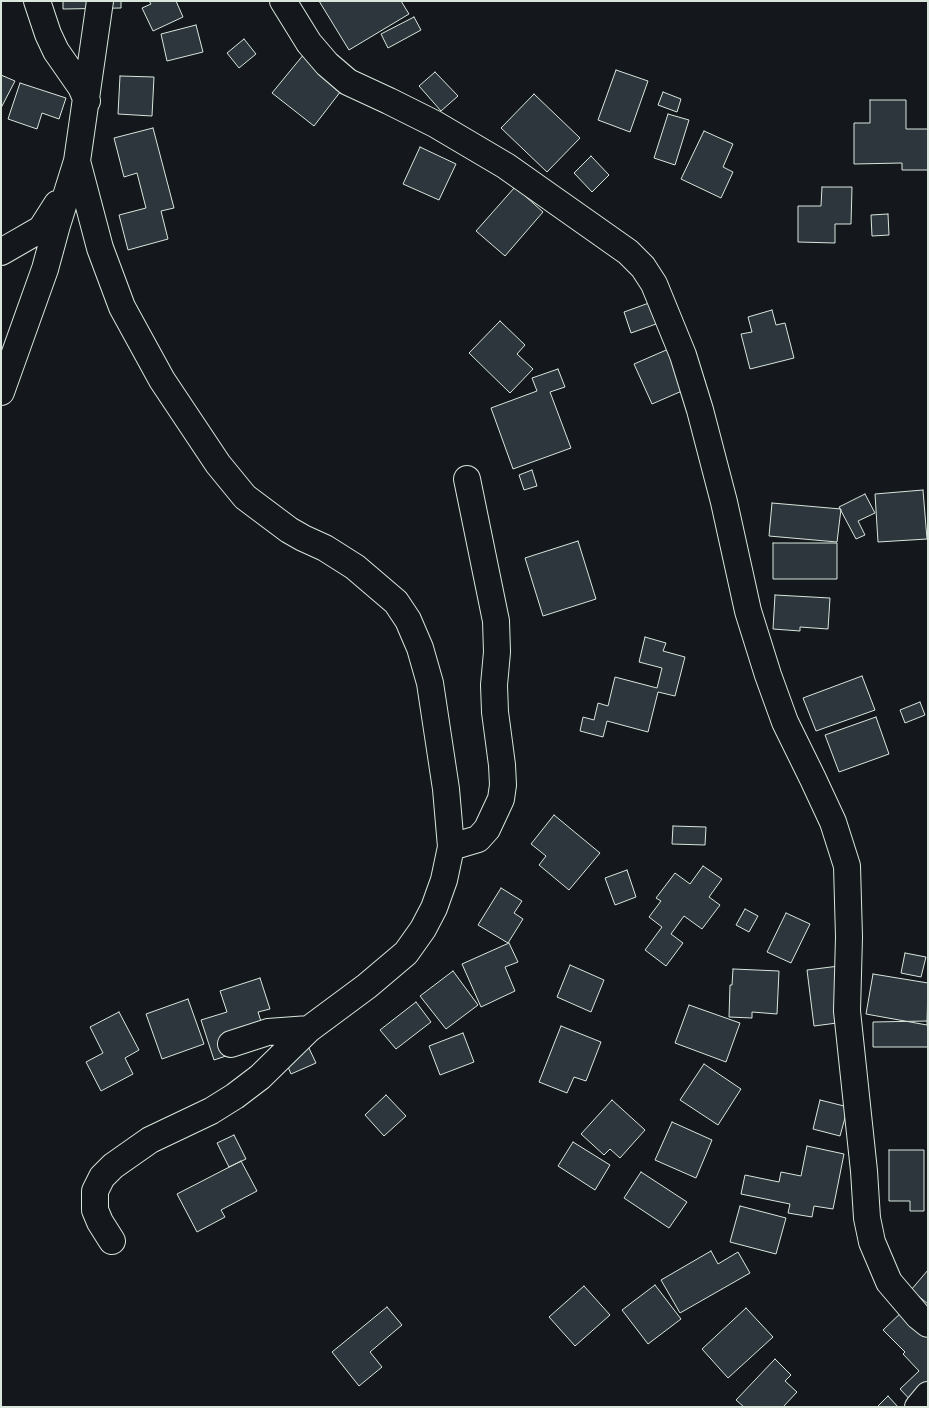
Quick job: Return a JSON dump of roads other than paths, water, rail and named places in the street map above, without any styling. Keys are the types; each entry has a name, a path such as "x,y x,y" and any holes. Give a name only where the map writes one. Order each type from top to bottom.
{"street":[{"path":"38,1 48,34 56,51 81,87 87,101"},
{"path":"1,392 46,269 73,173 87,101 100,1"},
{"path":"283,1 309,43 327,64 348,82 389,100 435,124 506,166 628,252 643,267 654,284 683,355 700,410 724,502 748,611 768,675 785,722 833,822 847,866 849,937 846,1011 864,1171 867,1218 872,1242 889,1282 918,1316 928,1324"},
{"path":"1,252 41,229 73,173"},
{"path":"73,173 122,307 162,380 218,464 245,497 289,530 325,548 355,567 396,602 408,620 420,648 430,683 446,789 451,847 444,880 434,908 423,929 406,953 392,966 308,1029 260,1078 211,1111 150,1140 112,1166 102,1178 96,1191 96,1210 100,1222 112,1241"},
{"path":"451,847 478,839 487,829 501,799 502,785 502,765 495,712 494,685 497,652 496,621 467,479"},
{"path":"231,1044 268,1032 308,1029"},
{"path":"918,1407 928,1395"}]}
